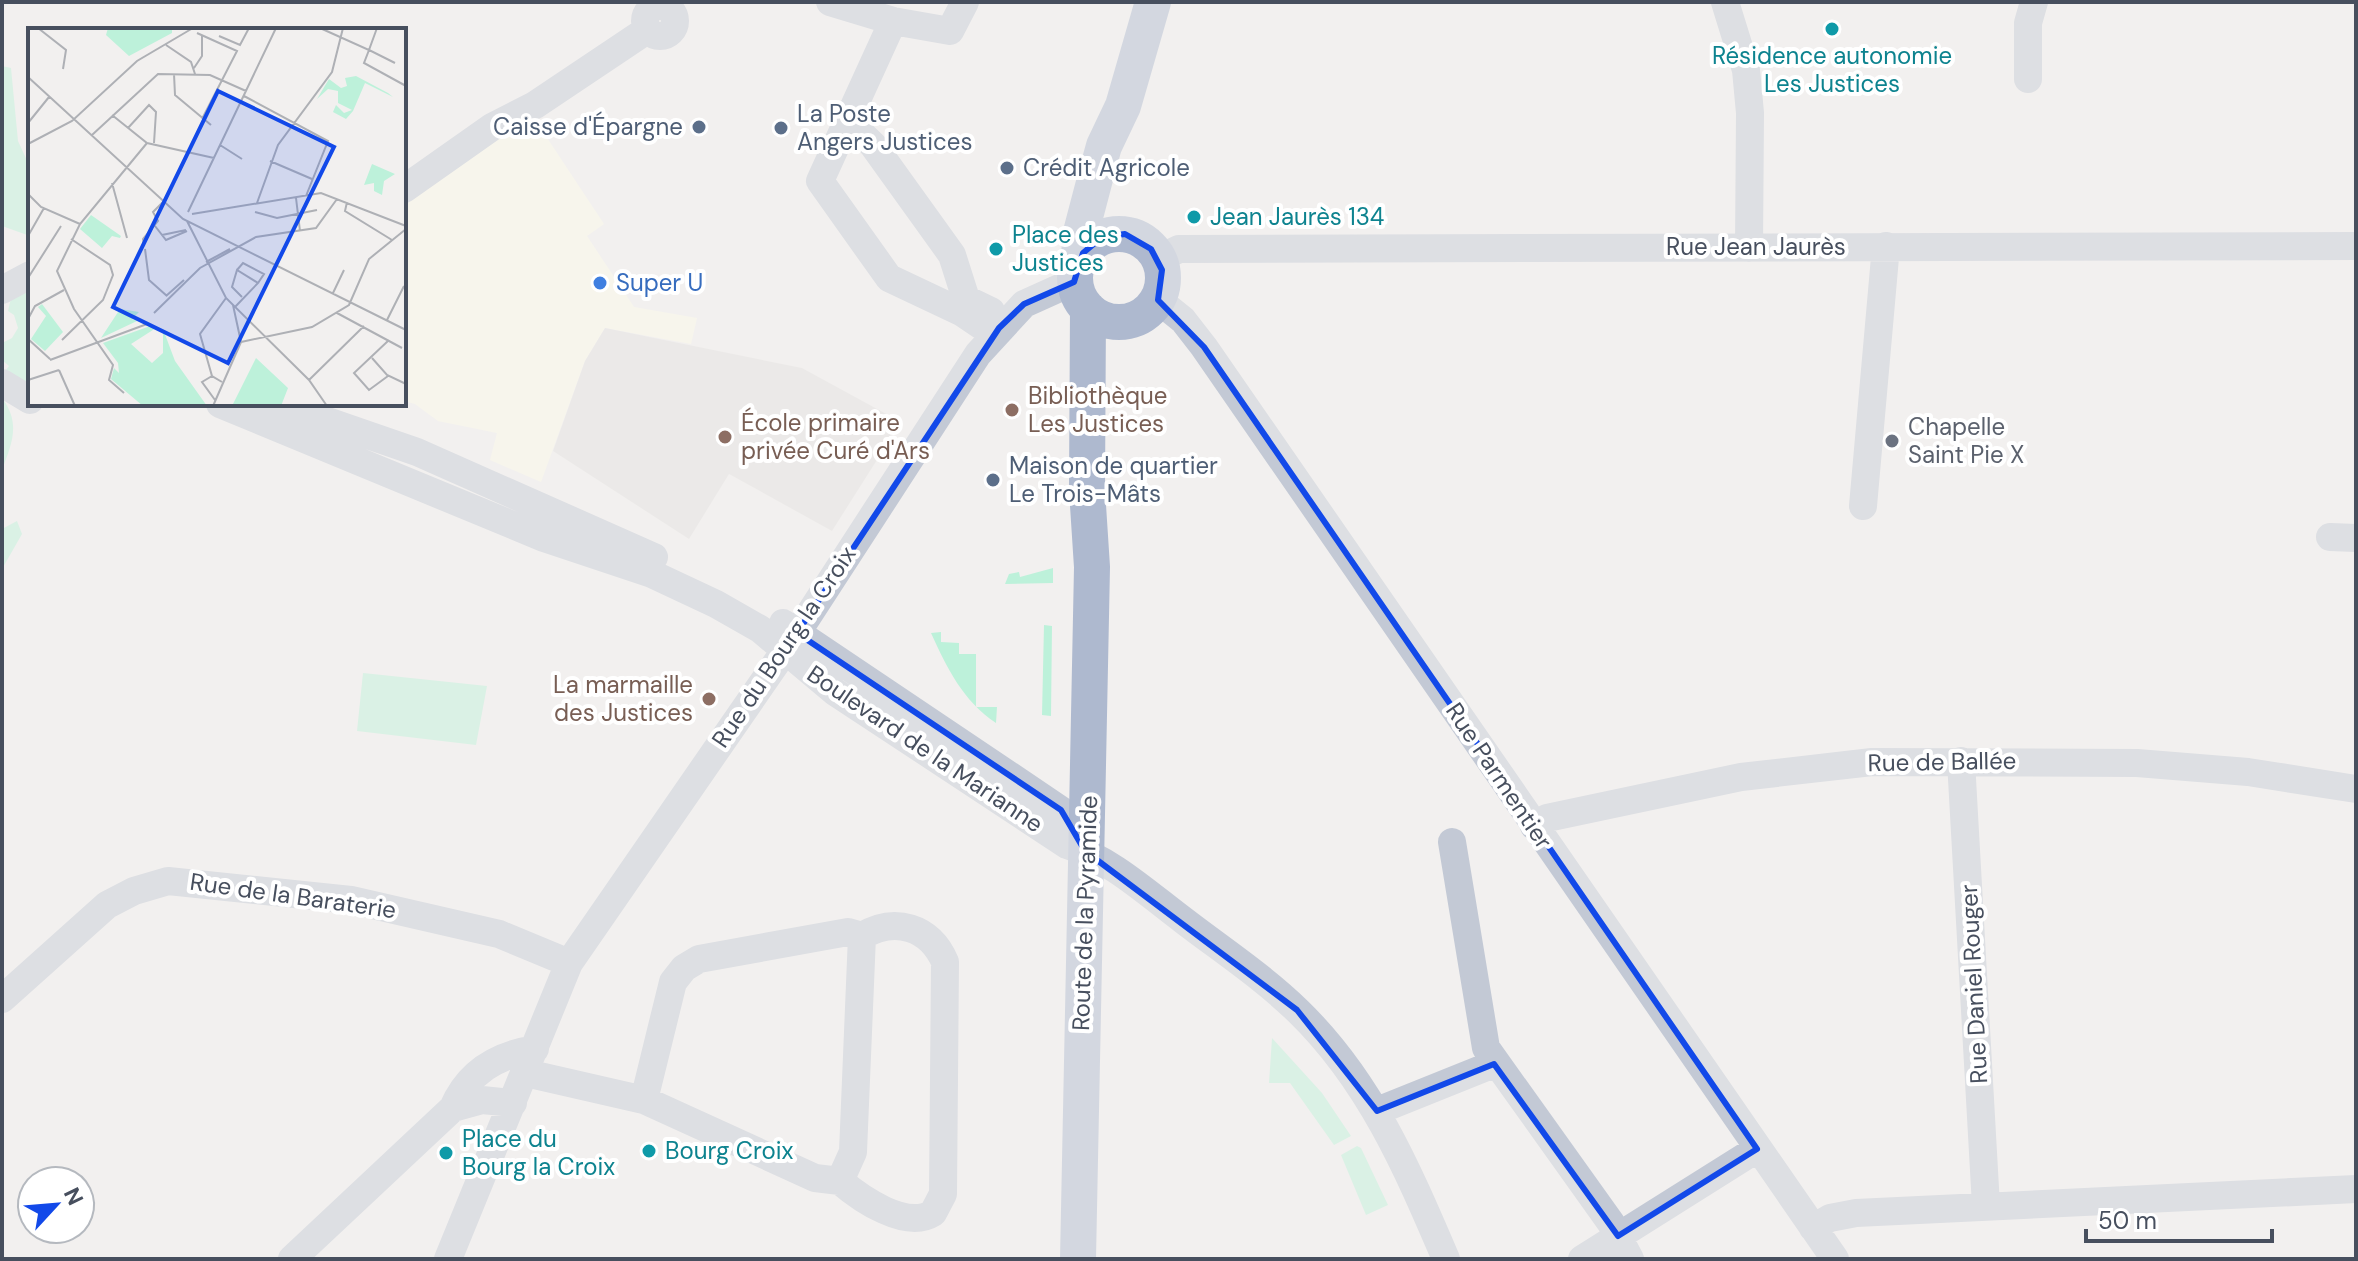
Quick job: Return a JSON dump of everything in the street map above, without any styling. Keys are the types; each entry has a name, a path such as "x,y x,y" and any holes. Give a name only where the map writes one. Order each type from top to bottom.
{"main road":[{"path":"1119,234 1115,186 1123,106 1153,2"},
{"name":"Route de la Pyramide","path":"1078,1259 1092,567 1080,236 1104,146 1123,106"},
{"path":"1119,234 1142,241 1158,259 1162,282 1157,299 1140,316 1123,322 1104,319 1081,283 1095,241 1119,234"},
{"name":"Route de la Pyramide","path":"1092,567 1101,491 1108,363 1123,322"}],"street":[{"path":"830,2 893,21 950,31 965,2"},
{"path":"1725,2 1746,70 1749,248"},
{"path":"2028,79 2028,23 2034,2"},
{"path":"406,188 492,127 535,105 647,30 657,36 668,33 675,24 680,7"},
{"path":"893,21 820,181 889,278 961,312 995,335"},
{"path":"846,119 873,145 952,255 966,299 989,311 1024,304"},
{"path":"1863,506 1886,246"},
{"name":"Rue Jean Jaurès","path":"1158,259 1179,249 2356,246"},
{"name":"Rue du Bourg la Croix","path":"448,1259 569,963 791,641 978,354 1024,304 1081,283"},
{"name":"Rue Parmentier","path":"1157,299 1183,320 1204,347 1835,1259"},
{"path":"2,383 28,399"},
{"name":"Boulevard de la Marianne","path":"230,406 330,425"},
{"name":"Boulevard de la Marianne","path":"283,406 444,463 681,568 771,614 791,641 1061,810 1085,851"},
{"name":"Rue Daniel Rouger","path":"1961,761 1986,1206"},
{"name":"Rue de Ballée","path":"1534,826 1556,816 1741,777 1872,762 2137,763 2248,772 2356,789"},
{"path":"1452,842 1465,904 1483,1038 1494,1064 1624,1248"},
{"path":"1085,851 1273,988 1324,1039 1377,1111 1407,1168 1446,1259"},
{"name":"Rue de la Baraterie","path":"2,999 107,905 134,891 168,881 351,900 499,934 569,963"},
{"path":"292,1259 453,1108 461,1089 492,1061 530,1061 644,1100 815,1178 840,1181 860,1198 911,1219 933,1213 943,1194 945,962 934,943 915,929 888,925 862,936 848,932 699,959 684,968 673,982 644,1100"},
{"path":"840,1181 853,1152 862,936"},
{"path":"1377,1111 1494,1064"},
{"path":"453,1108 482,1100 513,1103"},
{"path":"1582,1259 1624,1248 1757,1149"},
{"path":"1813,1228 1843,1214 2356,1189"}],"highlighted area":[{"path":"1125,234 1151,249 1162,270 1158,300 1204,347 1757,1149 1618,1236 1494,1064 1377,1111 1297,1010 1085,851 1061,810 797,633 999,328 1024,304 1074,282 1083,253 1102,237"}],"shaded area":[{"path":"522,100 604,224 587,236 634,307 697,318 691,344 605,328 585,361 541,482 490,460 497,433 438,421 415,404 406,402 406,179"},
{"name":"École primaire privée Curé d'Ars","path":"605,328 802,368 901,422 832,531 729,474 689,539 553,451 585,361"}],"green space":[{"path":"2,66 11,68 18,141 28,163 28,235 2,226"},
{"path":"28,290 26,384 6,370 9,366 2,360 2,343 12,338 18,328 14,315 8,311 12,294"},
{"path":"2,398 11,416 13,433 2,470"},
{"path":"17,521 22,534 2,569 2,529"},
{"path":"1053,568 1053,583 1005,584 1009,574 1019,572 1020,577"},
{"path":"1044,625 1052,626 1051,716 1042,715"},
{"path":"941,632 941,642 959,643 959,654 976,654 976,706 957,683 931,633"},
{"path":"363,673 487,686 476,745 357,731"},
{"path":"977,707 997,707 996,723 984,714"},
{"path":"1272,1038 1322,1093 1351,1136 1334,1145 1290,1083 1269,1083"},
{"path":"1357,1146 1361,1148 1388,1205 1366,1215 1341,1155"}],"place":[{"name":"Résidence autonomie Les Justices","path":"1832,29"},
{"name":"Caisse d'Épargne","path":"699,127"},
{"name":"La Poste Angers Justices","path":"781,128"},
{"name":"Crédit Agricole","path":"1007,168"},
{"name":"Jean Jaurès 134","path":"1194,217"},
{"name":"Place des Justices","path":"996,249"},
{"name":"Super U","path":"600,283"},
{"name":"Bibliothèque Les Justices","path":"1012,410"},
{"name":"École primaire privée Curé d'Ars","path":"725,437"},
{"name":"Chapelle Saint Pie X","path":"1892,441"},
{"name":"Maison de quartier Le Trois-Mâts","path":"993,480"},
{"name":"La marmaille des Justices","path":"709,699"},
{"name":"Bourg Croix","path":"649,1151"},
{"name":"Place du Bourg la Croix","path":"446,1153"}]}
